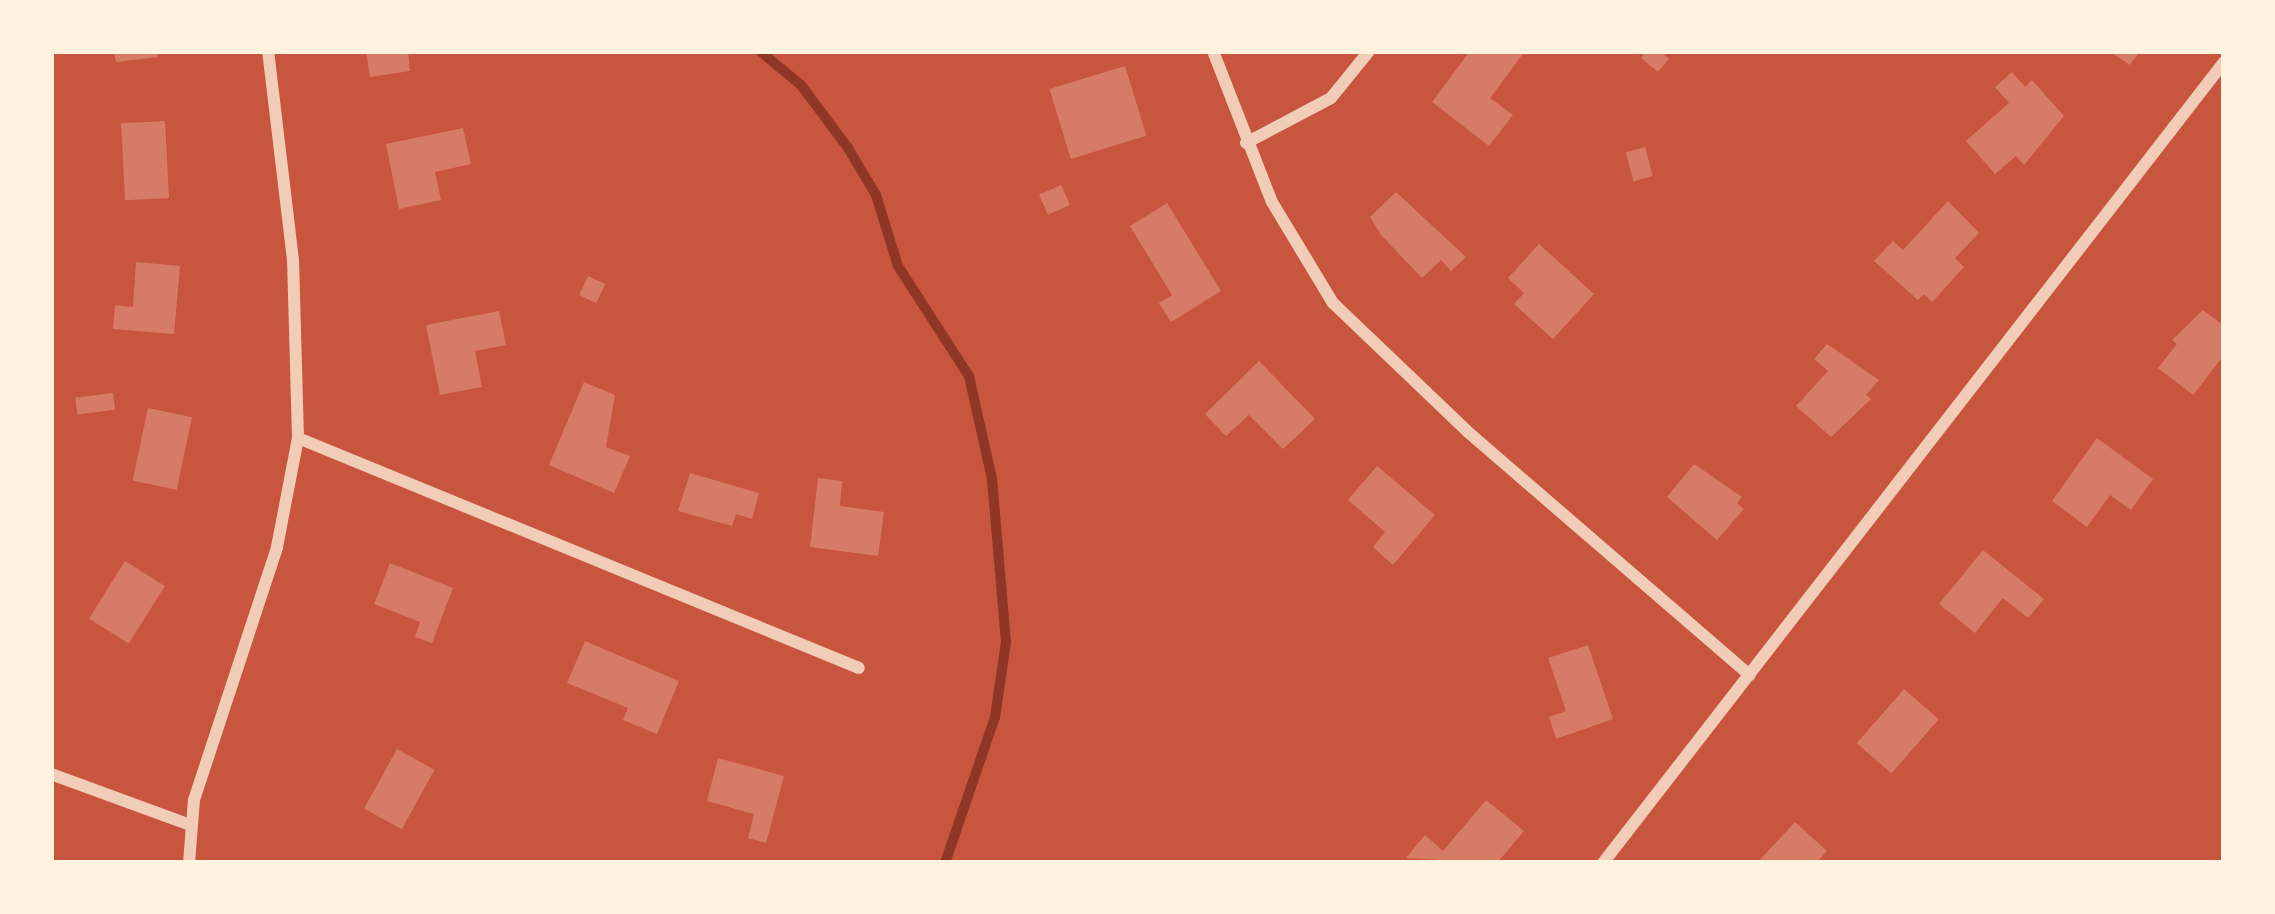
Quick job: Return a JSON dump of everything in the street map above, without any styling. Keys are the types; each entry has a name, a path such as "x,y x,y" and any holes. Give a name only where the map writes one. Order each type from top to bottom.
{"street":[{"path":"189,863 190,825 277,547 298,438 293,260 268,51"},
{"path":"1213,51 1246,143 1309,270 1353,325 1750,675"},
{"path":"1246,143 1330,98 1369,51"},
{"path":"1603,863 2224,62"},
{"path":"298,438 860,668"},
{"path":"51,774 190,825"}],"building":[{"path":"114,51 157,51 158,57 116,62"},
{"path":"366,51 408,51 410,71 370,77"},
{"path":"1470,51 1525,51 1490,98 1513,115 1489,146 1432,102"},
{"path":"1646,51 1660,51 1669,59 1658,72 1641,58"},
{"path":"2109,51 2140,51 2130,65"},
{"path":"1125,66 1146,136 1071,159 1049,89"},
{"path":"2012,72 2025,87 2032,80 2064,116 2024,165 2016,156 1995,174 1966,141 2009,103 1995,87"},
{"path":"165,121 169,198 125,200 121,123"},
{"path":"463,128 471,164 435,172 441,200 399,209 386,144"},
{"path":"1645,147 1653,176 1633,181 1626,152"},
{"path":"1061,185 1070,205 1048,215 1039,195"},
{"path":"1396,192 1466,257 1451,271 1441,260 1422,278 1381,235 1370,217"},
{"path":"1948,201 1979,233 1955,258 1964,267 1932,302 1924,294 1918,300 1874,261 1893,241 1903,250"},
{"path":"1167,203 1221,291 1171,322 1159,303 1172,295 1130,226"},
{"path":"1539,244 1594,294 1553,339 1514,304 1524,293 1508,278"},
{"path":"136,262 180,266 174,334 113,329 115,305 133,307"},
{"path":"588,276 605,284 596,303 579,295"},
{"path":"2203,310 2224,326 2224,355 2193,395 2158,368 2177,344 2172,340"},
{"path":"499,311 506,345 475,351 482,387 440,395 426,325"},
{"path":"1827,344 1879,380 1866,395 1871,399 1831,437 1796,406 1828,371 1814,359"},
{"path":"1259,361 1315,419 1283,449 1249,415 1226,436 1205,414"},
{"path":"584,382 615,395 606,447 630,456 614,493 549,465"},
{"path":"113,393 115,410 77,415 75,398"},
{"path":"148,408 192,417 177,490 133,480"},
{"path":"2097,438 2153,479 2131,510 2110,495 2087,527 2052,501"},
{"path":"1694,464 1742,497 1737,503 1744,509 1717,540 1667,497"},
{"path":"1377,466 1435,515 1393,565 1373,547 1385,532 1348,500"},
{"path":"690,473 759,493 752,519 736,514 732,526 678,511"},
{"path":"818,478 842,481 840,506 884,512 878,556 810,547"},
{"path":"1983,550 2044,599 2028,618 2003,598 1975,633 1939,604"},
{"path":"125,561 165,586 129,644 89,619"},
{"path":"390,563 453,588 432,643 415,637 420,622 374,604"},
{"path":"585,641 679,681 657,734 623,720 628,708 567,683"},
{"path":"1588,645 1613,719 1556,739 1549,717 1566,711 1548,658"},
{"path":"1904,689 1939,719 1891,774 1857,743"},
{"path":"397,749 435,770 402,829 364,808"},
{"path":"718,758 784,776 766,843 748,838 754,814 707,801"},
{"path":"1486,800 1524,831 1497,863 1406,858 1425,835 1443,851"},
{"path":"1795,822 1827,851 1816,863 1757,863"}],"waterway":[{"path":"760,51 801,85 848,148 876,195 898,266 969,376 992,479 1006,642 995,717 945,863"}]}
